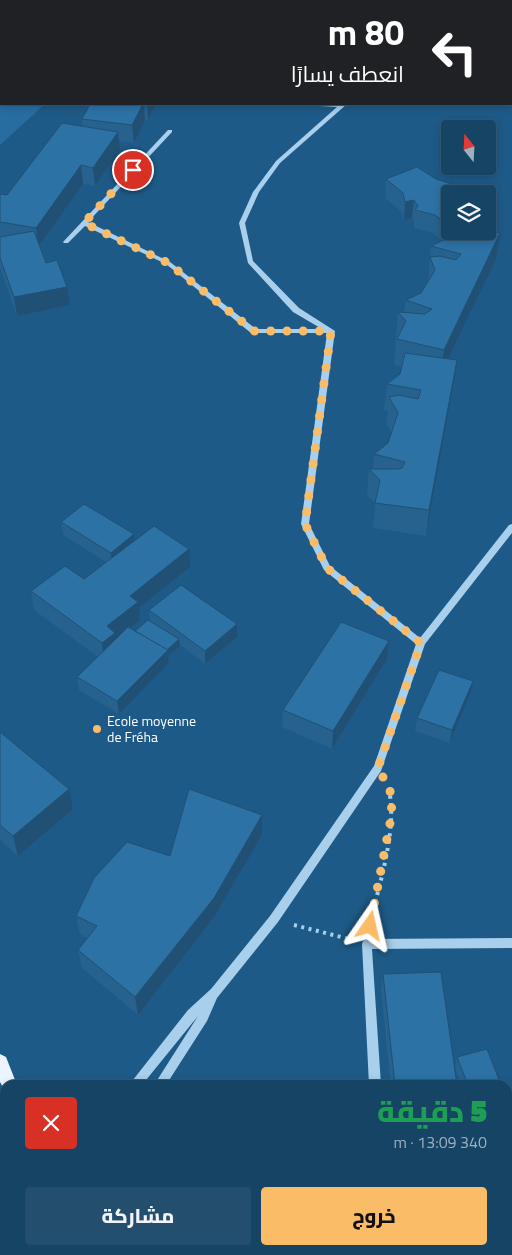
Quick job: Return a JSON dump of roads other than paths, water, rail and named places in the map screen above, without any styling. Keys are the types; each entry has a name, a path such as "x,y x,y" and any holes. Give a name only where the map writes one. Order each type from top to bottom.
{"main road":[{"path":"0,1062 7,1080"}],"street":[{"path":"331,331 296,310 250,262 242,223 256,192 278,162 343,105"},
{"path":"66,242 170,132"},
{"path":"84,223 168,263 254,331 331,331"},
{"path":"331,331 305,524 327,568 421,643"},
{"path":"139,1080 192,1014 214,993 274,919 378,768 421,643 512,527"},
{"path":"375,1080 367,944 512,943"},
{"path":"163,1080 203,1017 214,993"}],"place":[{"name":"Ecole moyenne de Fréha","path":"97,729"}]}
